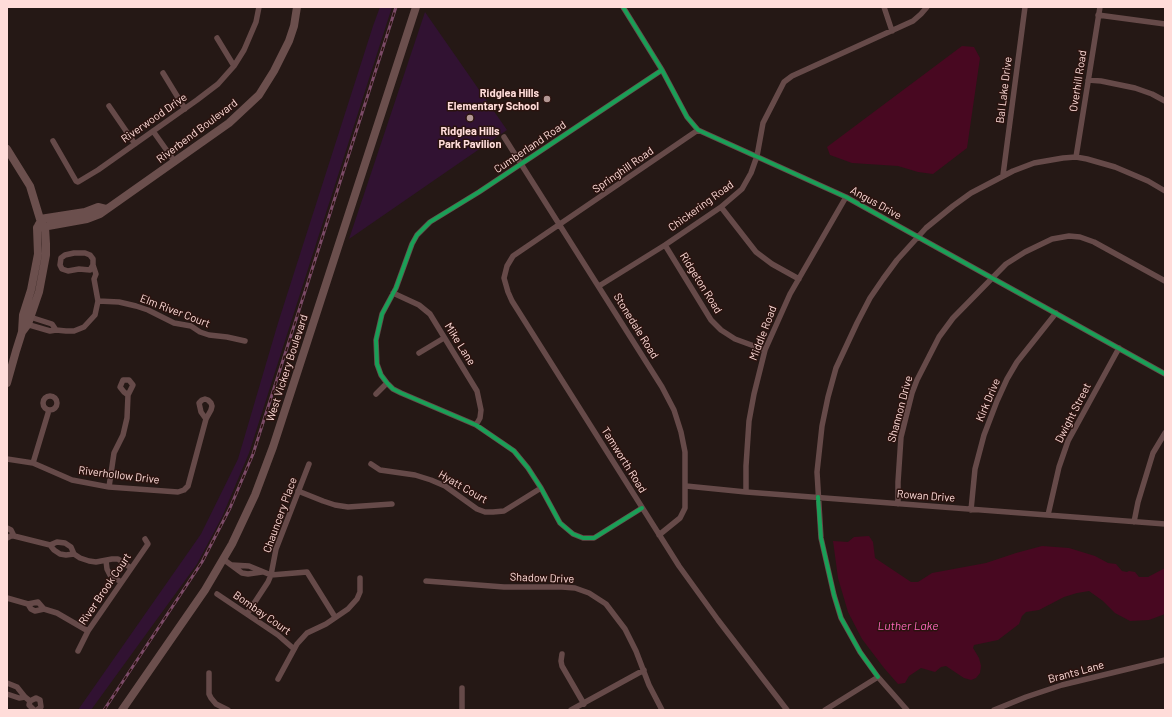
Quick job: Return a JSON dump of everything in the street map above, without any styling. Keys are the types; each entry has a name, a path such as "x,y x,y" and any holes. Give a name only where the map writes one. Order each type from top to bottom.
{"main road":[{"name":"Riverbend Boulevard","path":"41,227 87,219 100,214 229,123 259,95 274,72 284,54 294,26 297,7"},
{"name":"West Vickery Boulevard","path":"122,710 205,590 241,527 255,495 268,461 416,7"},
{"path":"7,149 30,186 41,227 38,254 26,320 7,383"},
{"name":"Riverbend Boulevard","path":"40,219 85,212 98,208 106,209"}],"street":[{"name":"Riverwood Drive","path":"53,141 76,181 78,182 98,170 218,84 234,66 244,50 256,22 259,7"},
{"name":"Angus Drive","path":"623,7 662,70 687,117 698,130 846,197 1165,374"},
{"path":"884,7 892,31"},
{"name":"Chickering Road","path":"599,286 665,245 720,207 742,189 751,173 757,156 763,123 784,82 794,74 913,21 927,7"},
{"name":"Bal Lake Drive","path":"1003,175 1025,7"},
{"name":"Overhill Road","path":"1076,157 1100,7"},
{"path":"1098,15 1165,24"},
{"path":"217,38 234,66"},
{"name":"Cumberland Road","path":"387,383 381,376 377,364 376,340 378,328 382,314 393,293 417,235 430,222 479,192 662,70"},
{"path":"163,73 186,108"},
{"path":"1088,80 1135,88 1152,94 1165,101"},
{"path":"108,106 135,144"},
{"name":"Springhill Road","path":"560,225 698,130"},
{"path":"153,131 175,162"},
{"name":"Stonedale Road","path":"504,137 669,398 680,428 683,444 686,486 685,508 680,518 659,535"},
{"path":"907,710 860,652 841,618 834,595 821,538 817,472 822,426 836,368 843,351 870,298 897,260 918,236 953,206 1003,175 1034,163 1076,157 1115,166 1148,181 1165,191"},
{"name":"Middle Road","path":"746,492 749,421 765,350 787,300 846,197"},
{"path":"720,207 756,252 772,264 799,279"},
{"name":"Tamworth Road","path":"560,225 513,256 506,266 504,278 505,284 512,301 687,579 787,710"},
{"name":"Shannon Drive","path":"898,504 901,437 912,393 917,380 939,337 953,318 1006,264 1025,252 1052,239 1069,236 1080,237 1090,240 1165,281"},
{"name":"Ridgeton Road","path":"665,245 711,320 735,339 765,350"},
{"path":"74,253 85,253 90,255 93,259 91,268 68,271 62,269 60,265 61,258 65,255 74,253"},
{"path":"26,320 50,331 56,330 66,332 84,327 96,315 98,301 94,279 96,274 91,268"},
{"name":"Mike Lane","path":"393,293 419,305 426,310 444,338 477,391 481,410 480,418 476,425"},
{"name":"Elm River Court","path":"98,301 119,302 136,306 148,310 174,323 191,326 208,335 227,336 245,342"},
{"name":"Kirk Drive","path":"971,510 975,469 984,435 997,401 1007,379 1018,362 1056,313"},
{"path":"419,353 444,338"},
{"name":"Dwight Street","path":"1048,515 1059,467 1068,440 1119,348"},
{"path":"376,394 387,383 401,393 476,425 514,451 528,468 541,488 560,523 573,534 583,538 594,538 642,508"},
{"path":"109,487 114,453 123,435 127,418 128,395"},
{"path":"33,463 49,410"},
{"name":"Riverhollow Drive","path":"7,459 33,463 72,480 109,487 178,492 184,490 188,486 206,419"},
{"path":"1134,522 1138,502 1153,453 1165,434"},
{"name":"Chauncery Place","path":"247,614 271,575 276,549 309,464"},
{"name":"Hyatt Court","path":"371,464 380,470 415,475 431,480 445,486 477,509 485,512 504,511 541,488"},
{"name":"Rowan Drive","path":"686,486 818,498 1165,524"},
{"path":"298,491 329,503 348,507 392,504"},
{"path":"7,528 11,530 14,536"},
{"path":"7,538 14,536 50,545 57,542 65,543 71,547 74,554"},
{"name":"River Brook Court","path":"78,651 88,631 148,544 145,539"},
{"path":"50,545 60,554 74,554 89,561 118,559 131,568"},
{"path":"223,559 232,565 249,566 271,575 307,572 335,617"},
{"path":"106,560 107,569 110,575 121,582"},
{"path":"278,679 294,649 307,633 326,624 348,609 357,599 360,592 360,578"},
{"name":"Shadow Drive","path":"426,581 504,587 562,587 575,588 589,593 606,604 631,638 649,685 662,710"},
{"name":"Bombay Court","path":"217,594 278,635 294,649"},
{"path":"7,598 28,604 31,609 35,611 44,609 57,613 88,631"},
{"path":"562,654 562,666 584,704"},
{"name":"Brants Lane","path":"994,710 1062,685 1165,660"},
{"path":"571,710 644,670"},
{"path":"209,674 209,694 211,698 216,704 228,710"},
{"path":"825,710 878,676"},
{"path":"7,684 17,687 27,699 29,706 34,710"},
{"path":"462,688 462,710"},
{"path":"7,694 19,698 36,698 40,700 41,707 37,710"}],"shaded area":[{"path":"380,7 392,7 249,453 222,517 197,564 91,710 78,710 201,534 238,459 278,323"},
{"path":"425,12 507,130 349,239"}],"water":[{"path":"962,46 974,47 980,58 967,148 933,174 918,172 898,166 852,163 830,155 827,147"},
{"name":"Luther Lake","path":"869,536 873,542 875,558 911,582 918,582 932,573 986,563 1042,546 1069,548 1095,556 1108,563 1116,564 1122,571 1135,572 1139,577 1148,577 1165,568 1165,614 1149,620 1130,621 1115,613 1103,601 1089,591 1077,593 1064,597 1039,610 1026,612 1022,616 1019,624 998,640 974,645 973,648 979,658 981,666 980,673 976,678 971,680 964,678 946,666 941,667 935,672 921,668 909,676 905,683 898,684 862,639 848,612 838,578 833,541 848,542 854,537"}],"railway":[{"path":"104,710 202,562 230,508 253,454 396,7"}],"cycle path":[{"path":"623,7 662,70 687,117 698,130 846,197 1165,374"},
{"path":"642,508 594,538 583,538 573,534 560,523 541,488 528,468 514,451 476,425 393,389 381,375 377,364 376,340 382,314 396,288 412,244 417,235 430,222 479,192 662,70"},
{"path":"818,497 821,538 834,595 841,618 860,652 878,677"}],"place":[{"name":"Ridglea Hills Elementary School","path":"547,99"},
{"name":"Ridglea Hills Park Pavilion","path":"470,118"}]}
